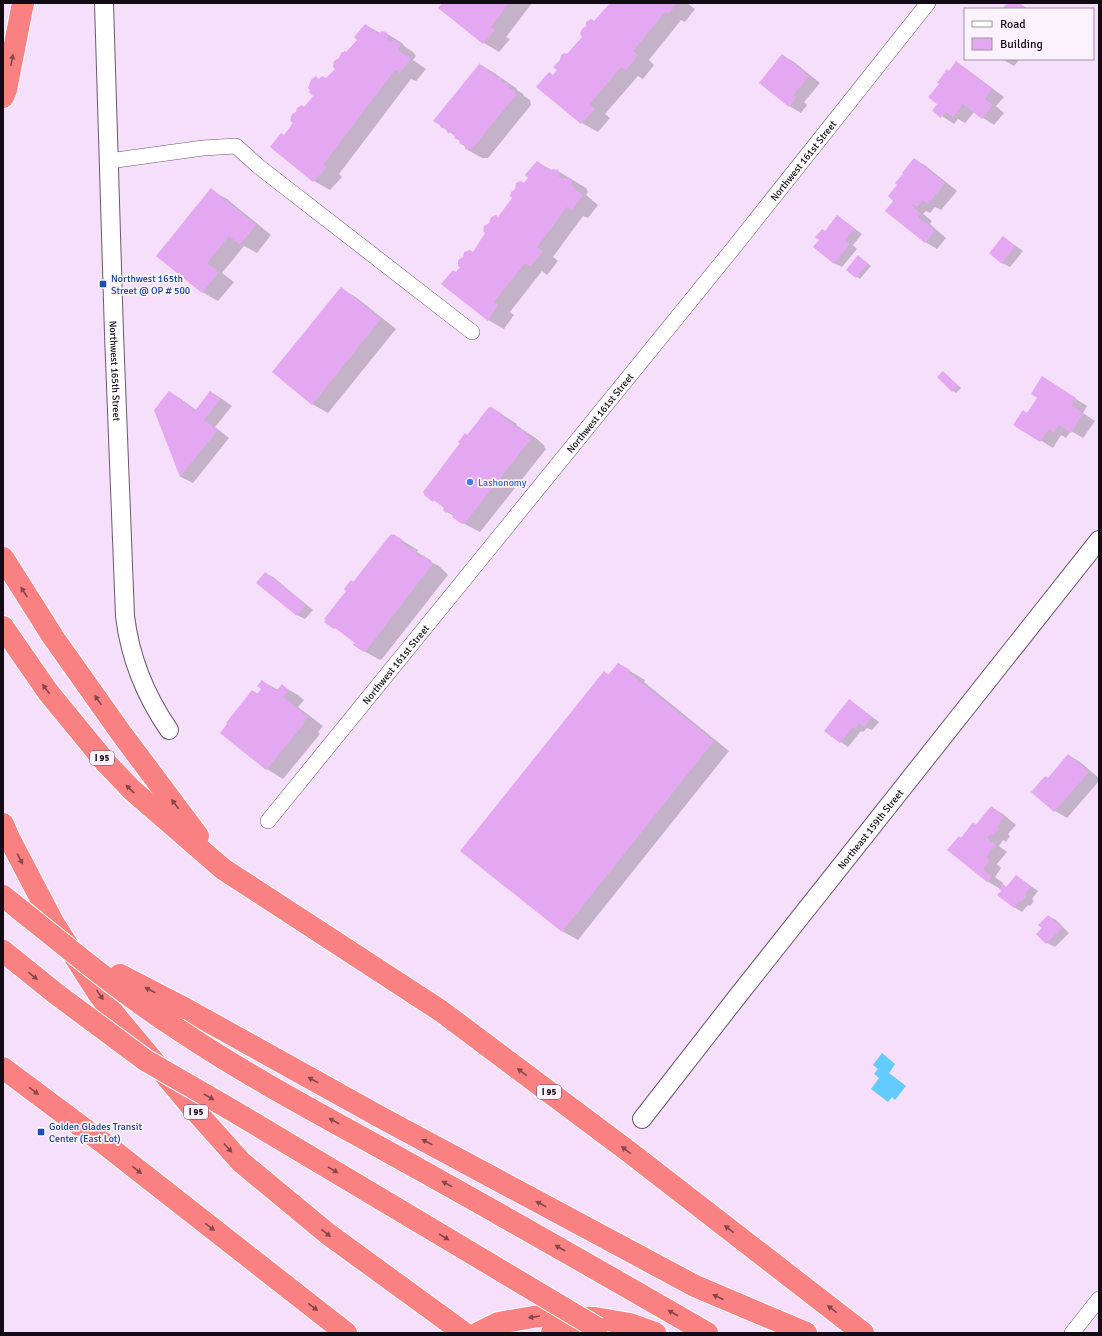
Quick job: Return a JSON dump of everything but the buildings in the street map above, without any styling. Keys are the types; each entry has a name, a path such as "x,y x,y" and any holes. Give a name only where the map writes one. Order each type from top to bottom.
{"highway":[{"path":"3,97 6,90 23,3"},
{"path":"3,558 42,621 69,660 121,733 223,869"},
{"name":"I 95","path":"3,627 48,692 111,768 132,790 223,869 441,1011 628,1151 863,1333"},
{"name":"I 95","path":"3,824 54,924 100,996 191,1106 241,1162 328,1234 464,1333"},
{"path":"3,896 125,992 178,1030 242,1070 528,1230 707,1333"},
{"path":"3,914 184,1008 375,1114 695,1286 748,1310 806,1333"},
{"path":"3,951 55,993 145,1060 237,1113 603,1333"},
{"path":"3,1068 106,1145 346,1333"},
{"path":"748,1310 780,1333"},
{"path":"478,1333 498,1323 539,1316 595,1318 630,1324 654,1333"},
{"path":"552,1333 603,1333"}],"street":[{"name":"Northwest 165th Street","path":"104,3 114,340 125,616 129,643 140,679 152,704 169,730"},
{"name":"Northwest 161st Street","path":"268,821 731,251 928,3"},
{"path":"109,161 203,148 236,146 258,166 472,332"},
{"name":"Northeast 159th Street","path":"642,1119 1099,540"},
{"path":"1072,1333 1099,1299"}],"water":[{"path":"882,1053 895,1064 889,1073 906,1086 895,1100 892,1097 888,1102 871,1089 879,1078 874,1074 878,1069 873,1065"}],"place":[{"name":"Northwest 165th Street @ OP # 500","path":"103,284"},
{"name":"Lashonomy","path":"470,482"},
{"name":"Golden Glades Transit Center (East Lot)","path":"41,1132"}]}
